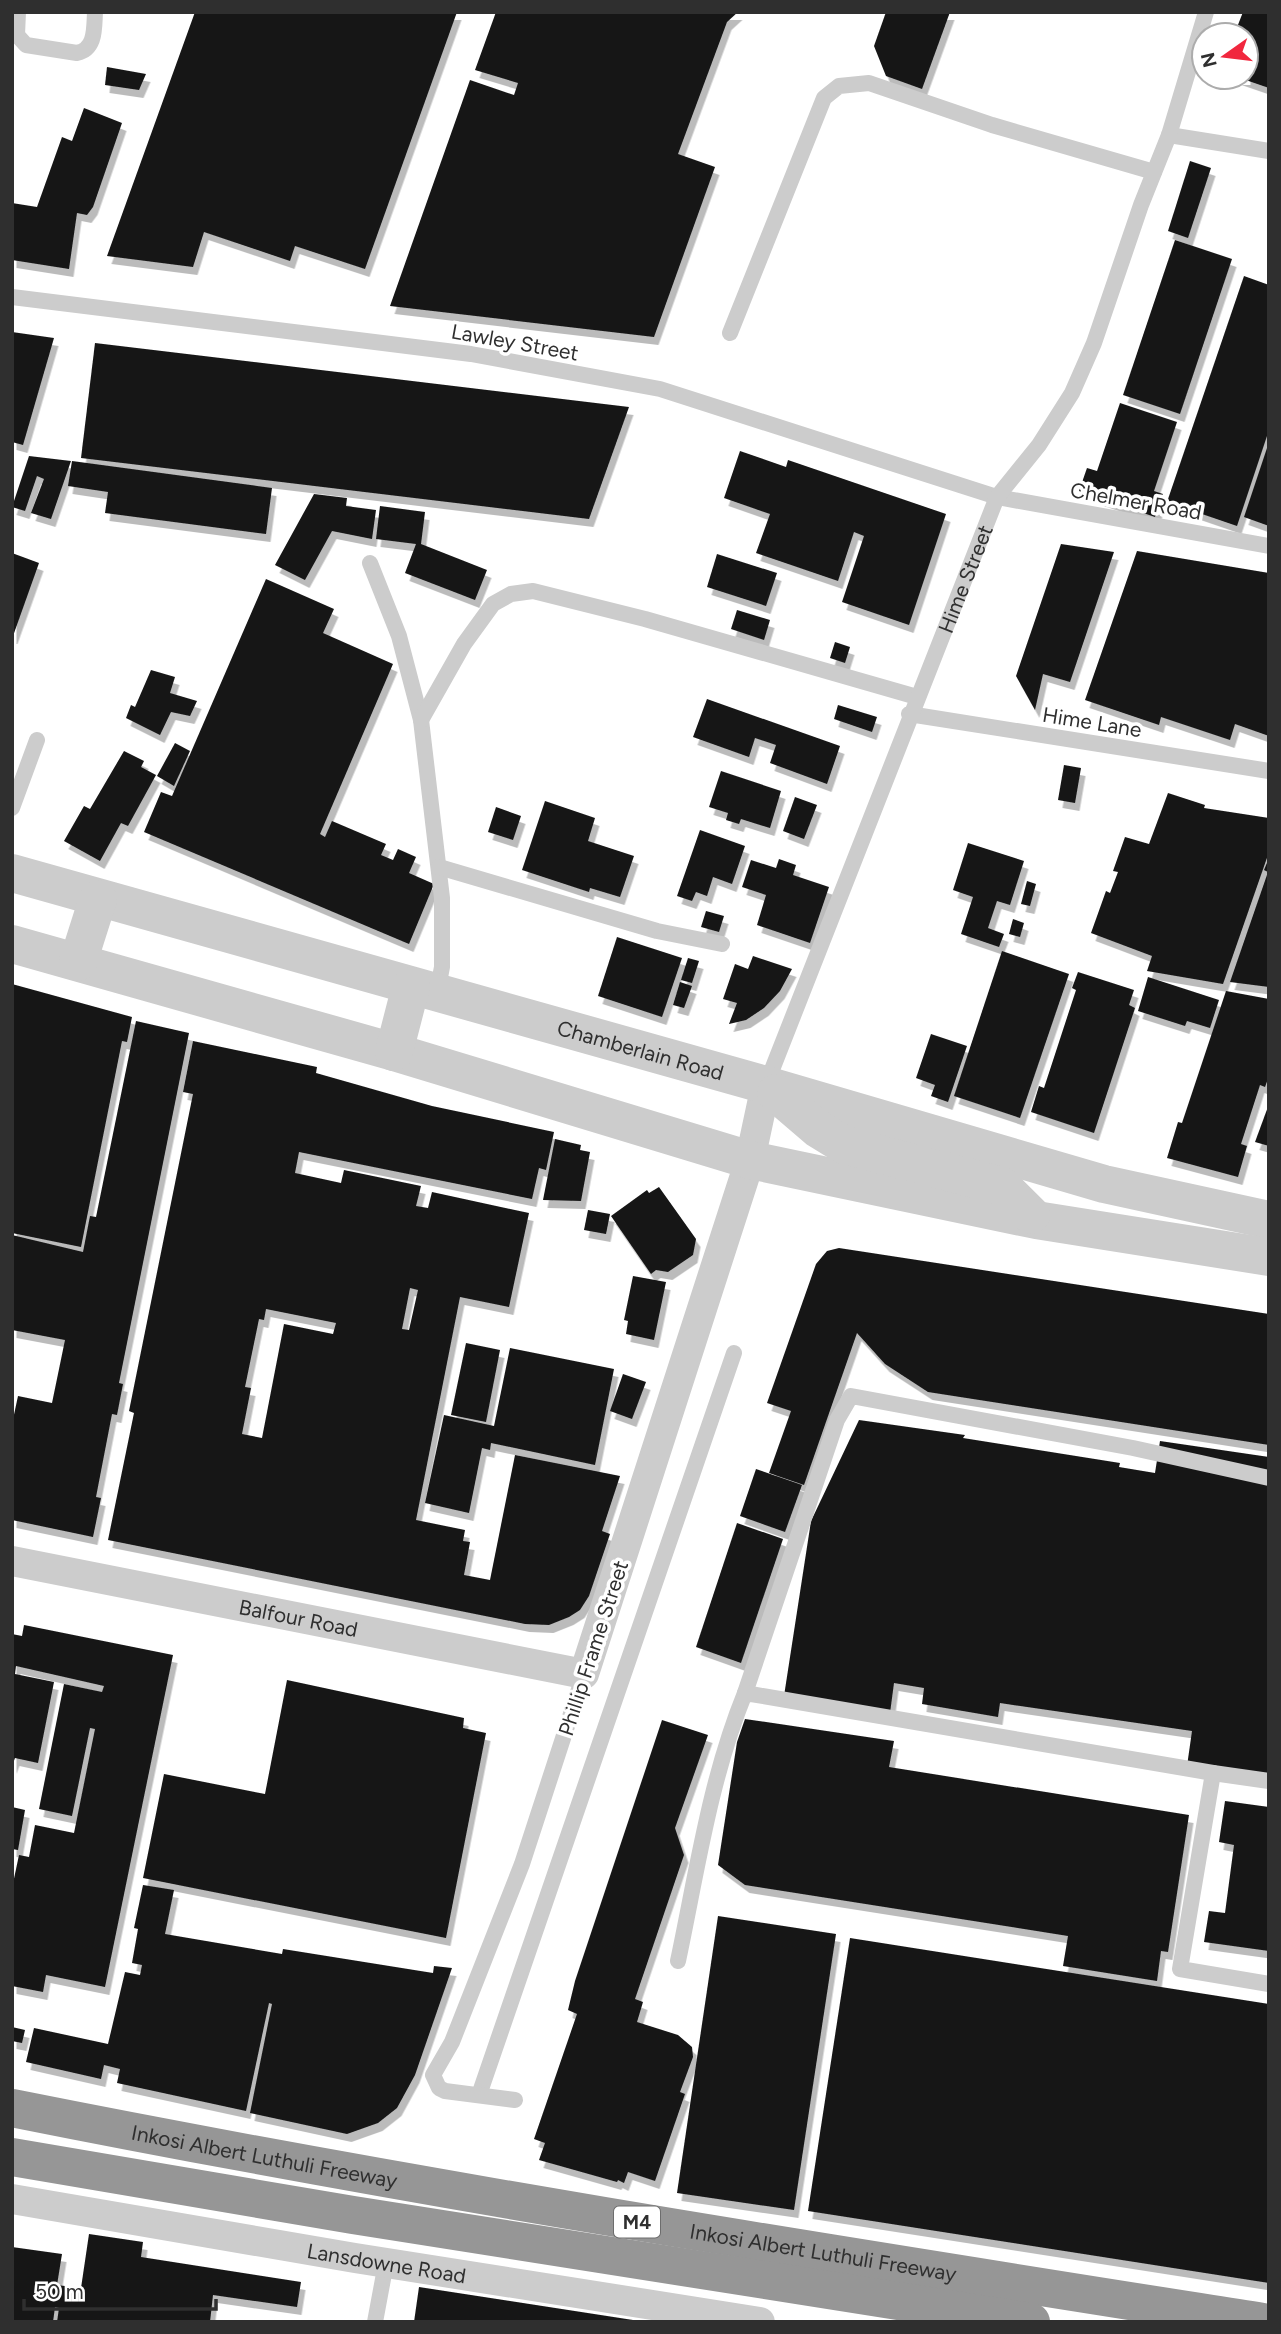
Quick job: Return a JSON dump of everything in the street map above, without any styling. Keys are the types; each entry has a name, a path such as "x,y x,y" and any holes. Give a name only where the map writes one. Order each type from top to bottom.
{"highway":[{"name":"Inkosi Albert Luthuli Freeway","path":"12,2108 275,2160 816,2252 1263,2322"},
{"name":"Inkosi Albert Luthuli Freeway","path":"12,2157 367,2217 1031,2322"}],"street":[{"name":"Chamberlain Road","path":"12,873 766,1085 1104,1184 1269,1220"},
{"path":"78,962 98,899"},
{"path":"12,944 394,1052 750,1160 1036,1220 1269,1257"},
{"path":"394,1052 424,990"},
{"name":"Hime Street","path":"750,1160 766,1085"},
{"path":"766,1085 818,1129 844,1145 1002,1186 1036,1220"},
{"name":"Phillip Frame Street","path":"584,1674 750,1160"},
{"path":"1097,1230 1104,1184"},
{"name":"Balfour Road","path":"12,1561 584,1674"},
{"name":"Lansdowne Road","path":"12,2199 386,2263 760,2322"}],"lane":[{"path":"18,12 17,35 26,45 77,53 83,52 92,43 95,12"},
{"name":"Hime Street","path":"766,1085 909,714 967,579 997,497 1039,445 1072,393 1114,290 1169,135 1206,12"},
{"path":"730,333 824,98 839,86 869,83 992,125 1154,172"},
{"path":"1169,135 1269,151"},
{"name":"Lawley Street","path":"12,297 471,355 660,389 997,497"},
{"name":"Chelmer Road","path":"997,497 1269,546"},
{"path":"370,563 395,624 421,720 439,867 442,956 424,990"},
{"path":"421,720 464,644 493,604 511,594 533,592 671,626 917,697"},
{"name":"Hime Lane","path":"909,714 1269,771"},
{"path":"12,808 37,740"},
{"path":"439,867 657,931 722,944"},
{"path":"515,2100 479,2095 734,1353"},
{"path":"678,1961 713,1789 726,1741 745,1693 837,1420 851,1396 1133,1448 1269,1478"},
{"name":"Phillip Frame Street","path":"479,2095 439,2088 434,2070 452,2042 522,1864 584,1674"},
{"path":"745,1693 1213,1773 1269,1780"},
{"path":"1213,1773 1181,1969 1269,1984"},
{"path":"375,2322 386,2263"}],"building":[{"path":"195,12 457,12 365,269 295,246 290,261 204,232 193,267 107,256"},
{"path":"496,12 738,12 727,22 678,154 715,167 654,337 390,306 470,80 514,95 518,83 475,70"},
{"path":"886,12 950,12 922,89 886,76 874,46"},
{"path":"1243,12 1269,12 1269,88 1260,85 1260,21 1239,21"},
{"path":"107,67 146,74 139,90 105,85"},
{"path":"84,108 122,123 93,207 87,215 77,213 69,269 12,260 12,203 37,207 62,137 72,141"},
{"path":"1190,161 1211,168 1188,238 1168,231"},
{"path":"1175,240 1232,259 1180,414 1123,395"},
{"path":"1244,276 1269,285 1269,430 1237,526 1167,502"},
{"path":"12,332 54,338 23,445 12,442"},
{"path":"95,343 629,407 589,519 81,458"},
{"path":"1120,403 1177,422 1154,491 1163,494 1155,517 1079,491 1087,468 1097,471"},
{"path":"1269,445 1269,526 1244,517"},
{"path":"740,451 786,467 788,460 946,514 909,625 842,602 864,536 854,532 838,581 756,553 770,514 724,498"},
{"path":"29,456 71,461 51,519 31,513 44,479 37,476 25,511 12,507"},
{"path":"72,461 272,488 266,534 105,513 108,492 68,486"},
{"path":"314,494 347,498 346,506 376,510 372,539 332,531 305,580 275,565"},
{"path":"380,506 425,512 421,544 487,570 475,600 405,573 416,544 376,539"},
{"path":"1061,544 1114,552 1070,682 1043,674 1035,710 1016,676"},
{"path":"1137,551 1269,573 1269,736 1235,724 1230,740 1161,717 1159,725 1085,700"},
{"path":"12,553 39,563 13,636 12,636"},
{"path":"717,554 777,573 766,606 707,587"},
{"path":"266,579 334,609 323,633 393,664 320,834 325,837 332,821 386,844 381,855 393,860 398,849 416,857 409,873 434,884 409,944 144,832 161,792 172,796"},
{"path":"737,610 770,620 764,640 731,629"},
{"path":"835,642 850,647 845,663 830,658"},
{"path":"151,670 175,677 170,693 197,701 190,716 171,712 160,735 126,718 131,705 135,707"},
{"path":"707,699 840,746 827,784 770,763 776,745 755,738 749,757 693,737"},
{"path":"838,705 877,717 872,732 834,719"},
{"path":"175,743 190,751 174,786 157,776"},
{"path":"124,751 144,761 141,767 156,775 128,826 121,823 100,861 64,841 84,806 90,809"},
{"path":"1064,765 1081,768 1075,803 1058,800"},
{"path":"721,771 781,791 770,828 741,819 739,824 726,820 728,813 709,807"},
{"path":"1168,793 1205,805 1204,808 1269,818 1269,852 1223,984 1147,971 1152,956 1091,933 1106,891 1110,893 1118,872 1113,871 1125,837 1149,844"},
{"path":"795,797 817,805 804,839 783,831"},
{"path":"545,801 595,818 588,841 634,856 620,897 590,888 589,892 522,870"},
{"path":"496,807 521,816 513,840 488,832"},
{"path":"700,830 745,846 732,884 713,877 707,896 696,892 692,901 677,896"},
{"path":"968,843 1024,861 1010,905 997,901 988,928 1004,934 999,947 961,934 973,897 953,890"},
{"path":"1269,858 1269,987 1230,982 1268,872 1264,870"},
{"path":"779,859 796,865 793,875 829,887 810,943 757,925 766,895 742,887 751,860 776,868"},
{"path":"1027,881 1036,884 1030,906 1021,904"},
{"path":"706,911 724,916 719,932 701,927"},
{"path":"1013,919 1024,923 1020,937 1009,934"},
{"path":"617,937 682,958 662,1017 598,996"},
{"path":"1002,951 1069,974 1020,1118 954,1096"},
{"path":"753,956 792,969 780,991 764,1008 746,1020 729,1024 737,1003 723,999 735,964 748,969"},
{"path":"688,958 699,961 692,983 681,980"},
{"path":"1078,972 1134,990 1129,1005 1135,1008 1094,1133 1031,1112 1039,1086 1044,1088 1076,990 1072,988"},
{"path":"1148,977 1219,1000 1210,1028 1187,1021 1185,1026 1138,1011"},
{"path":"680,982 692,986 684,1008 673,1005"},
{"path":"12,984 132,1017 127,1042 122,1041 81,1247 12,1233"},
{"path":"1226,991 1269,999 1269,1076 1265,1087 1260,1085 1241,1144 1247,1146 1238,1177 1167,1158 1178,1122 1182,1123"},
{"path":"136,1021 189,1033 119,1383 123,1384 117,1415 112,1414 96,1497 101,1498 93,1537 12,1520 12,1424 18,1396 52,1403 65,1340 12,1330 12,1235 83,1252 90,1216 96,1217"},
{"path":"931,1034 967,1046 948,1102 931,1096 935,1085 916,1078"},
{"path":"193,1041 317,1067 316,1073 432,1106 554,1132 546,1170 539,1168 532,1199 299,1152 295,1173 341,1183 344,1170 421,1186 416,1206 428,1208 432,1192 529,1213 509,1307 460,1297 416,1520 465,1530 463,1541 470,1542 464,1575 490,1580 515,1455 620,1476 602,1531 610,1534 589,1596 580,1610 549,1625 525,1624 108,1540 134,1413 129,1411 193,1094 183,1092","holes":["410,1288 418,1290 409,1330 402,1329","266,1309 336,1323 333,1334 284,1324 262,1438 242,1434 251,1388 245,1387 259,1319 264,1320"]},
{"path":"1269,1104 1269,1146 1255,1142"},
{"path":"555,1139 581,1145 580,1150 590,1152 581,1201 543,1200"},
{"path":"659,1187 696,1239 693,1255 668,1272 656,1270 651,1274 611,1216 647,1190 649,1193"},
{"path":"588,1210 610,1214 606,1234 584,1230"},
{"path":"839,1248 1269,1314 1269,1445 928,1392 885,1364 857,1333 804,1485 769,1473 791,1411 767,1403 816,1264 827,1251"},
{"path":"633,1276 666,1282 654,1340 626,1334 628,1321 624,1320"},
{"path":"466,1343 500,1350 486,1422 451,1415"},
{"path":"510,1348 614,1369 595,1465 491,1443 490,1450 482,1448 469,1513 425,1503 444,1415 494,1426"},
{"path":"623,1374 646,1382 632,1419 610,1411"},
{"path":"859,1420 965,1435 963,1438 1120,1463 1119,1467 1155,1473 1160,1441 1269,1457 1269,1779 1187,1766 1192,1731 1000,1703 998,1717 922,1704 924,1688 894,1683 890,1713 784,1696 811,1521"},
{"path":"756,1469 802,1485 785,1532 740,1516"},
{"path":"737,1523 783,1539 741,1663 696,1647"},
{"path":"24,1625 173,1655 105,1987 46,1975 43,1992 12,1986 12,1888 19,1855 29,1857 35,1825 74,1833 95,1729 90,1728 72,1816 39,1809 64,1684 102,1692 104,1686 16,1666 15,1674 54,1682 38,1763 15,1758 12,1766 12,1634 22,1636"},
{"path":"287,1680 464,1718 463,1728 486,1733 446,1938 143,1878 164,1774 265,1794"},
{"path":"745,1719 894,1741 889,1767 1189,1815 1168,1952 1161,1951 1157,1981 1063,1966 1068,1936 745,1885 718,1865 737,1742"},
{"path":"662,1720 708,1735 675,1828 684,1855 635,1999 643,2002 637,2022 678,2035 692,2047 693,2057 680,2092 685,2094 655,2181 628,2172 624,2183 539,2160 545,2143 534,2139 577,2014 568,2010 575,1981"},
{"path":"1225,1801 1269,1807 1269,1951 1204,1942 1209,1911 1225,1913 1234,1845 1219,1842"},
{"path":"12,1807 25,1810 18,1850 12,1849"},
{"path":"143,1885 174,1890 165,1934 282,1954 283,1949 433,1973 434,1966 452,1968 415,2075 397,2108 378,2123 347,2134 250,2113 272,2004 269,2003 246,2111 117,2083 120,2069 104,2065 101,2079 26,2062 34,2028 108,2044 125,1972 140,1975 142,1965 132,1963 138,1929 134,1928"},
{"path":"718,1916 836,1934 794,2210 677,2193"},
{"path":"850,1938 1269,2004 1269,2283 808,2211"},
{"path":"12,2027 25,2030 22,2043 12,2041"},
{"path":"89,2234 143,2242 141,2257 301,2282 297,2307 213,2295 210,2322 57,2322 59,2308 55,2307 53,2322 12,2322 12,2247 62,2254 57,2285 81,2288"},
{"path":"419,2287 633,2320 414,2322"}]}
